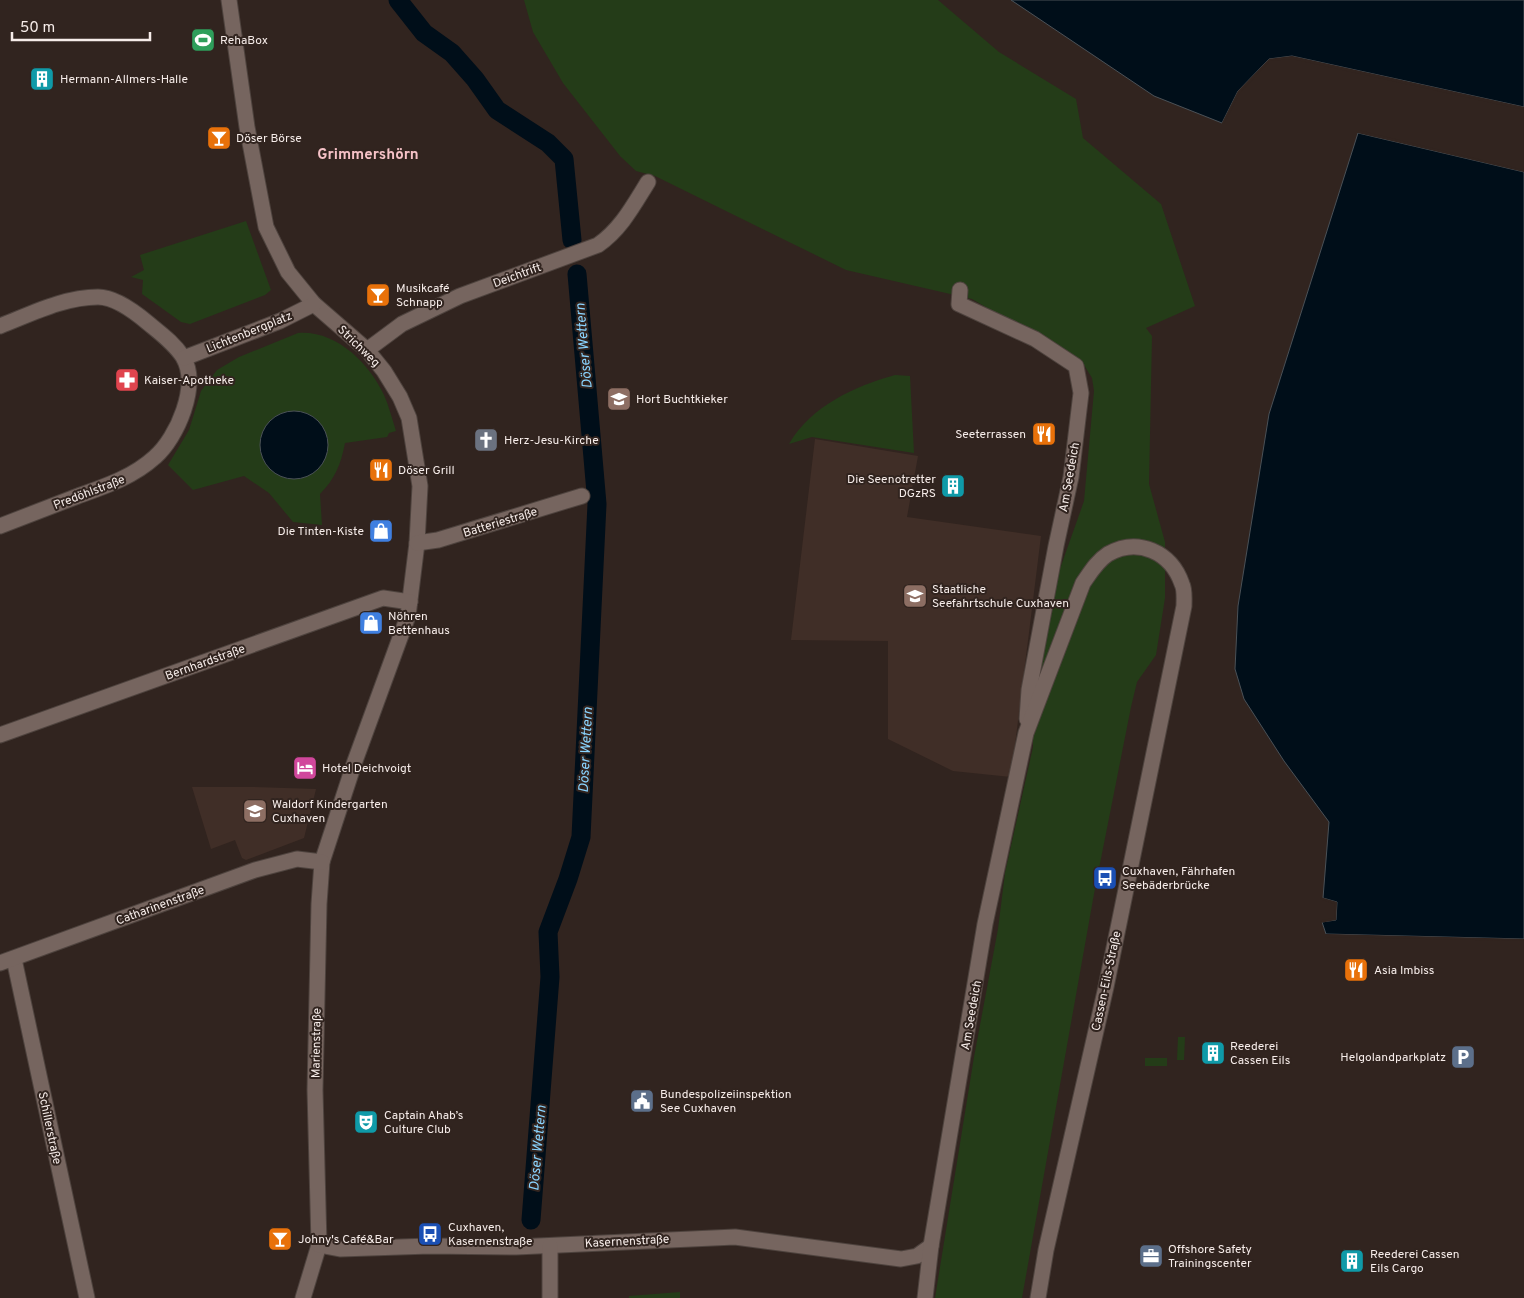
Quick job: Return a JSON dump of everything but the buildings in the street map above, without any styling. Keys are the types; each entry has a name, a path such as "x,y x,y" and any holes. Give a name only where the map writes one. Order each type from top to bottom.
{"street":[{"name":"Strichweg","path":"229,0 248,134 266,227 288,272 314,304 367,350 384,371 400,397 409,418 420,486 417,543 410,602 403,636 345,790"},
{"name":"Deichtrift","path":"367,350 402,324 460,296 598,245 613,234 628,215 648,182"},
{"name":"Am Seedeich","path":"925,1298 931,1246 985,924 1026,733 1029,690 1071,477 1081,393 1076,366 1035,339 959,304 960,290"},
{"path":"0,326 69,300 100,297 123,306 140,316 170,342 184,358"},
{"name":"Lichtenbergplatz","path":"184,358 280,321 314,304"},
{"name":"Predöhlstraße","path":"0,526 130,476 156,456 173,437 183,415 189,376 184,358"},
{"name":"Batteriestraße","path":"417,543 438,540 582,496"},
{"name":"Am Seedeich","path":"1026,733 1083,583 1094,567 1107,555 1121,548 1134,546 1151,549 1163,556 1174,567 1183,585 1184,606 1174,664"},
{"name":"Bernhardstraße","path":"0,735 383,598 410,602"},
{"name":"Cassen-Eils-Straße","path":"1038,1298 1046,1250 1106,987 1125,885 1174,664"},
{"name":"Marienstraße","path":"303,1298 319,1245 315,1090 319,904 322,862 345,790"},
{"name":"Catharinenstraße","path":"7,961 255,870 297,860 322,862"},
{"name":"Schillerstraße","path":"7,961 87,1298"},
{"name":"Kasernenstraße","path":"319,1245 340,1249 550,1246 735,1237 901,1259 918,1256 931,1246"},
{"path":"550,1246 550,1298"}],"shaded area":[{"name":"Staatliche Seefahrtschule Cuxhaven","path":"815,439 918,456 907,517 1041,536 1011,777 953,771 888,739 888,641 791,640"},
{"name":"Waldorf Kindergarten Cuxhaven","path":"192,787 316,789 304,838 246,860 242,858 235,840 211,849"}],"green space":[{"path":"524,0 938,0 999,52 1076,99 1083,138 1161,204 1195,306 1146,328 1152,336 1149,484 1165,542 1165,598 1156,655 1137,682 1131,707 1094,894 1022,1298 935,1298 974,1057 998,929 1005,873 1033,747 1033,683 1056,580 1084,501 1094,391 1092,378 1084,365 972,299 846,270 655,176 636,171 620,156 563,83 533,32"},
{"path":"246,221 271,290 265,295 190,324 181,322 142,294 143,280 131,277 144,270 140,255"},
{"path":"298,333 312,333 338,343 350,351 370,371 384,395 396,431 389,433 387,437 345,443 337,471 330,483 320,494 322,525 293,522 269,493 244,476 193,490 168,465 189,430 201,391 217,370 239,357"},
{"path":"895,375 910,376 914,453 812,437 789,444 809,419 835,399 865,385"},
{"path":"1178,1037 1185,1037 1184,1060 1177,1060"},
{"path":"1145,1058 1167,1058 1167,1066 1145,1066"},
{"path":"680,1292 680,1298 629,1298 629,1296"}],"water":[{"path":"1011,0 1524,0 1524,107 1292,56 1269,59 1238,91 1222,123 1154,96"},
{"path":"1358,133 1524,172 1524,939 1326,934 1322,922 1336,920 1337,902 1323,898 1329,822 1284,761 1244,699 1235,669 1238,606 1269,414"},
{"path":"287,411 301,411 313,416 323,426 328,438 328,452 323,464 313,474 301,479 287,479 275,474 265,464 260,452 260,438 265,426 275,416"}],"pier":[{"path":"1292,56 1524,107 1524,110 1292,59 1270,61 1240,93 1224,124 1222,123 1238,91 1269,59"},
{"path":"1356,131 1524,170 1524,172 1358,133"},
{"path":"1320,897 1337,902 1336,920 1320,923 1322,920 1334,918 1335,904 1322,900"},
{"path":"1326,934 1524,939 1524,941 1325,937"}],"waterway":[{"name":"Döser Wettern","path":"398,0 424,33 452,53 475,79 497,110 548,143 564,159 572,240"},
{"name":"Döser Wettern","path":"531,1220 550,977 548,932 568,879 581,837 597,504 577,274"}],"place":[{"name":"RehaBox","path":"203,40"},
{"name":"Hermann-Allmers-Halle","path":"42,79"},
{"name":"Döser Börse","path":"219,138"},
{"name":"Musikcafé Schnapp","path":"378,295"},
{"name":"Kaiser-Apotheke","path":"127,380"},
{"name":"Hort Buchtkieker","path":"619,399"},
{"name":"Seeterrassen","path":"1044,434"},
{"name":"Herz-Jesu-Kirche","path":"486,440"},
{"name":"Döser Grill","path":"381,470"},
{"name":"Die Seenotretter DGzRS","path":"953,486"},
{"name":"Die Tinten-Kiste","path":"381,531"},
{"name":"Staatliche Seefahrtschule Cuxhaven","path":"915,596"},
{"name":"Nöhren Bettenhaus","path":"371,623"},
{"name":"Hotel Deichvoigt","path":"305,768"},
{"name":"Waldorf Kindergarten Cuxhaven","path":"255,811"},
{"name":"Cuxhaven, Fährhafen Seebäderbrücke","path":"1105,878"},
{"name":"Asia Imbiss","path":"1356,970"},
{"name":"Reederei Cassen Eils","path":"1213,1053"},
{"name":"Helgolandparkplatz","path":"1463,1057"},
{"name":"Bundespolizeiinspektion See Cuxhaven","path":"642,1101"},
{"name":"Captain Ahab’s Culture Club","path":"366,1122"},
{"name":"Cuxhaven, Kasernenstraße","path":"430,1234"},
{"name":"Johny's Café&Bar","path":"280,1239"},
{"name":"Offshore Safety Trainingscenter","path":"1151,1256"},
{"name":"Reederei Cassen Eils Cargo","path":"1352,1261"}],"district":[{"name":"Grimmershörn","path":"368,154"}]}
